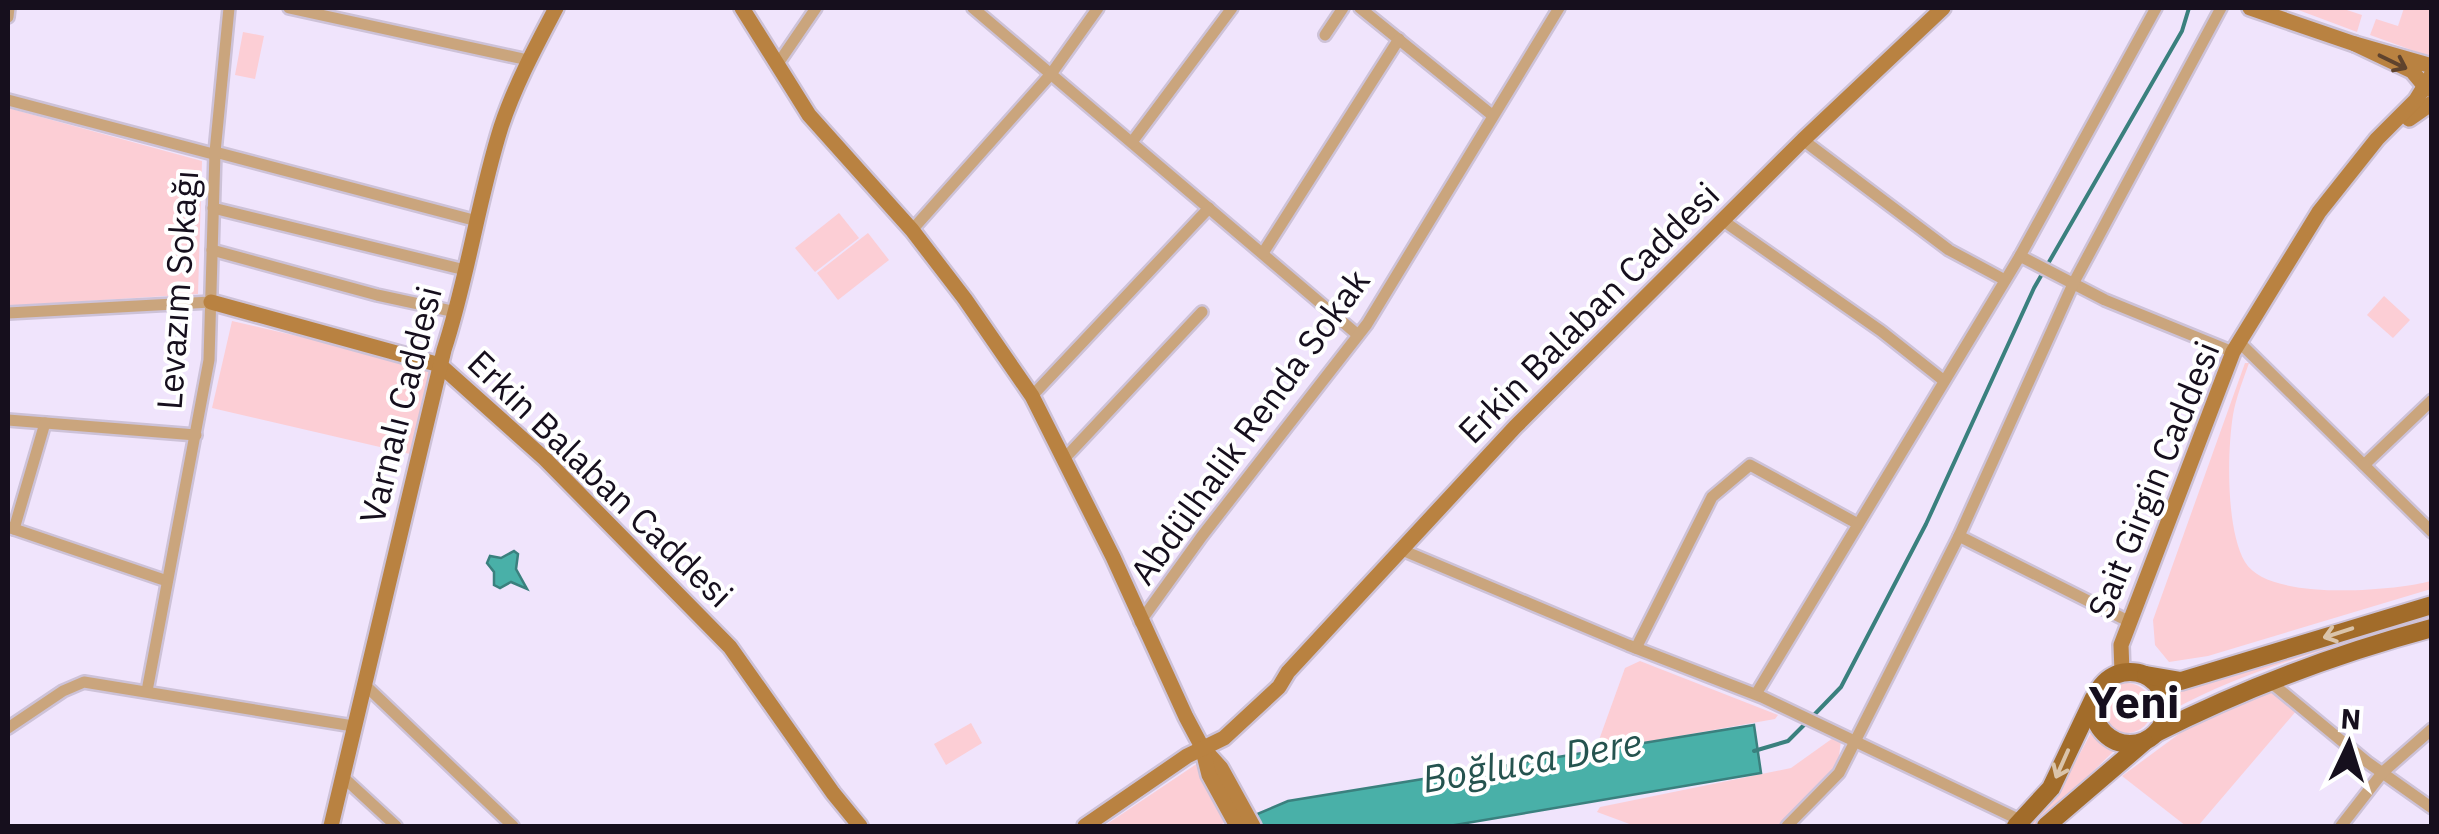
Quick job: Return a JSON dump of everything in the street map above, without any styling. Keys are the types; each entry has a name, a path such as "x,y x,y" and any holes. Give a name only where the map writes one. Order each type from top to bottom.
{"main road":[{"path":"2019,824 2051,788 2102,684 2122,672 2180,681 2432,605"},
{"path":"2096,693 2095,718 2109,738 2121,743 2151,737 2268,680 2365,646 2432,628"},
{"path":"2046,826 2163,724 2166,702 2162,690 2146,675"}],"street":[{"path":"8,17 9,8"},
{"name":"Levazım Sokağı","path":"147,692 209,360 214,153 230,8"},
{"path":"290,8 528,60"},
{"name":"Varnalı Caddesi","path":"331,826 440,365 502,126 528,60 556,8"},
{"path":"742,8 809,115 912,230 1032,396 1202,747 1221,768 1237,826"},
{"path":"777,65 816,8"},
{"path":"912,230 1051,74 1098,8"},
{"path":"1132,142 1232,8"},
{"path":"1325,36 1343,8"},
{"path":"1360,8 1492,115"},
{"name":"Abdülhalik Renda Sokak","path":"1140,622 1358,335 1559,8"},
{"name":"Erkin Balaban Caddesi","path":"1085,826 1202,747 1216,730 1288,672 1516,427 1803,140 1942,8"},
{"path":"1756,694 2020,256 2156,8"},
{"path":"1787,826 1839,773 1959,536 2074,284 2221,8"},
{"path":"2250,8 2355,44 2430,80"},
{"path":"979,9 1358,335"},
{"path":"1263,252 1399,39"},
{"name":"Sait Girgin Caddesi","path":"2122,672 2121,644 2236,348 2319,212 2377,138 2416,100 2430,80"},
{"path":"8,100 477,221"},
{"name":"Sait Girgin Caddesi","path":"2319,212 2416,112 2432,103"},
{"path":"1803,140 1949,250 2005,280"},
{"path":"213,208 465,270"},
{"path":"1032,396 1208,208"},
{"path":"1722,220 1881,331 1943,380"},
{"path":"212,250 456,312"},
{"path":"2020,256 2105,300 2236,348 2432,532"},
{"path":"8,313 211,302"},
{"name":"Erkin Balaban Caddesi","path":"211,302 440,365 545,459 730,648 860,826"},
{"path":"1064,459 1202,312"},
{"path":"2364,465 2432,400"},
{"path":"8,420 196,434"},
{"path":"45,423 11,528 167,582"},
{"path":"1636,648 1712,497 1750,465 1858,524"},
{"path":"1959,536 2130,622"},
{"path":"1402,550 1829,726 2019,824"},
{"path":"2268,680 2432,808"},
{"path":"8,728 63,691 84,682 353,726"},
{"path":"365,685 513,826"},
{"path":"2341,826 2383,772 2432,729"},
{"path":"343,778 396,826"},
{"path":"1234,808 1253,826"}],"shaded area":[{"path":"2293,8 2341,8 2362,15 2357,32"},
{"path":"2404,8 2431,8 2431,57 2370,35 2376,19 2398,26"},
{"path":"243,32 264,36 255,79 235,75"},
{"path":"8,108 202,161 198,294 8,306"},
{"path":"839,213 859,238 815,272 795,248"},
{"path":"868,233 889,260 838,300 817,273"},
{"path":"2384,296 2410,320 2393,338 2367,315"},
{"path":"232,321 430,367 410,454 212,408"},
{"path":"2245,363 2249,363 2233,415 2229,469 2234,531 2245,562 2258,575 2304,588 2362,590 2431,581 2431,589 2208,656 2169,662 2155,645 2153,620"},
{"path":"514,551 518,554 516,569 527,589 511,582 500,588 494,585 494,572 487,563 490,556 501,558"},
{"path":"2431,614 2431,620 2267,668 2174,709 2170,689 2208,682"},
{"path":"1640,661 1778,715 1775,719 1595,751 1625,668"},
{"path":"2127,683 2145,690 2152,708 2145,726 2127,733 2109,726 2102,708 2109,690"},
{"path":"2271,688 2297,710 2198,826 2186,826 2122,776 2187,728"},
{"path":"971,723 982,743 946,765 934,744"},
{"path":"1754,725 1761,773 1449,826 1229,826 1288,801"},
{"path":"2092,731 2117,748 2037,826 2027,826 2057,796"},
{"path":"1833,738 1841,740 1838,765 1781,826 1635,826 1597,812 1600,807 1791,768"},
{"path":"1198,763 1224,823 1104,826"}],"waterway":[{"path":"1813,716 1841,687 1926,524 2034,288 2182,31 2189,8"},
{"path":"1754,751 1788,741 1806,723"}],"district":[{"name":"Yeni","path":"2134,702"}],"water label":[{"name":"Boğluca Dere","path":"1532,761"}]}
